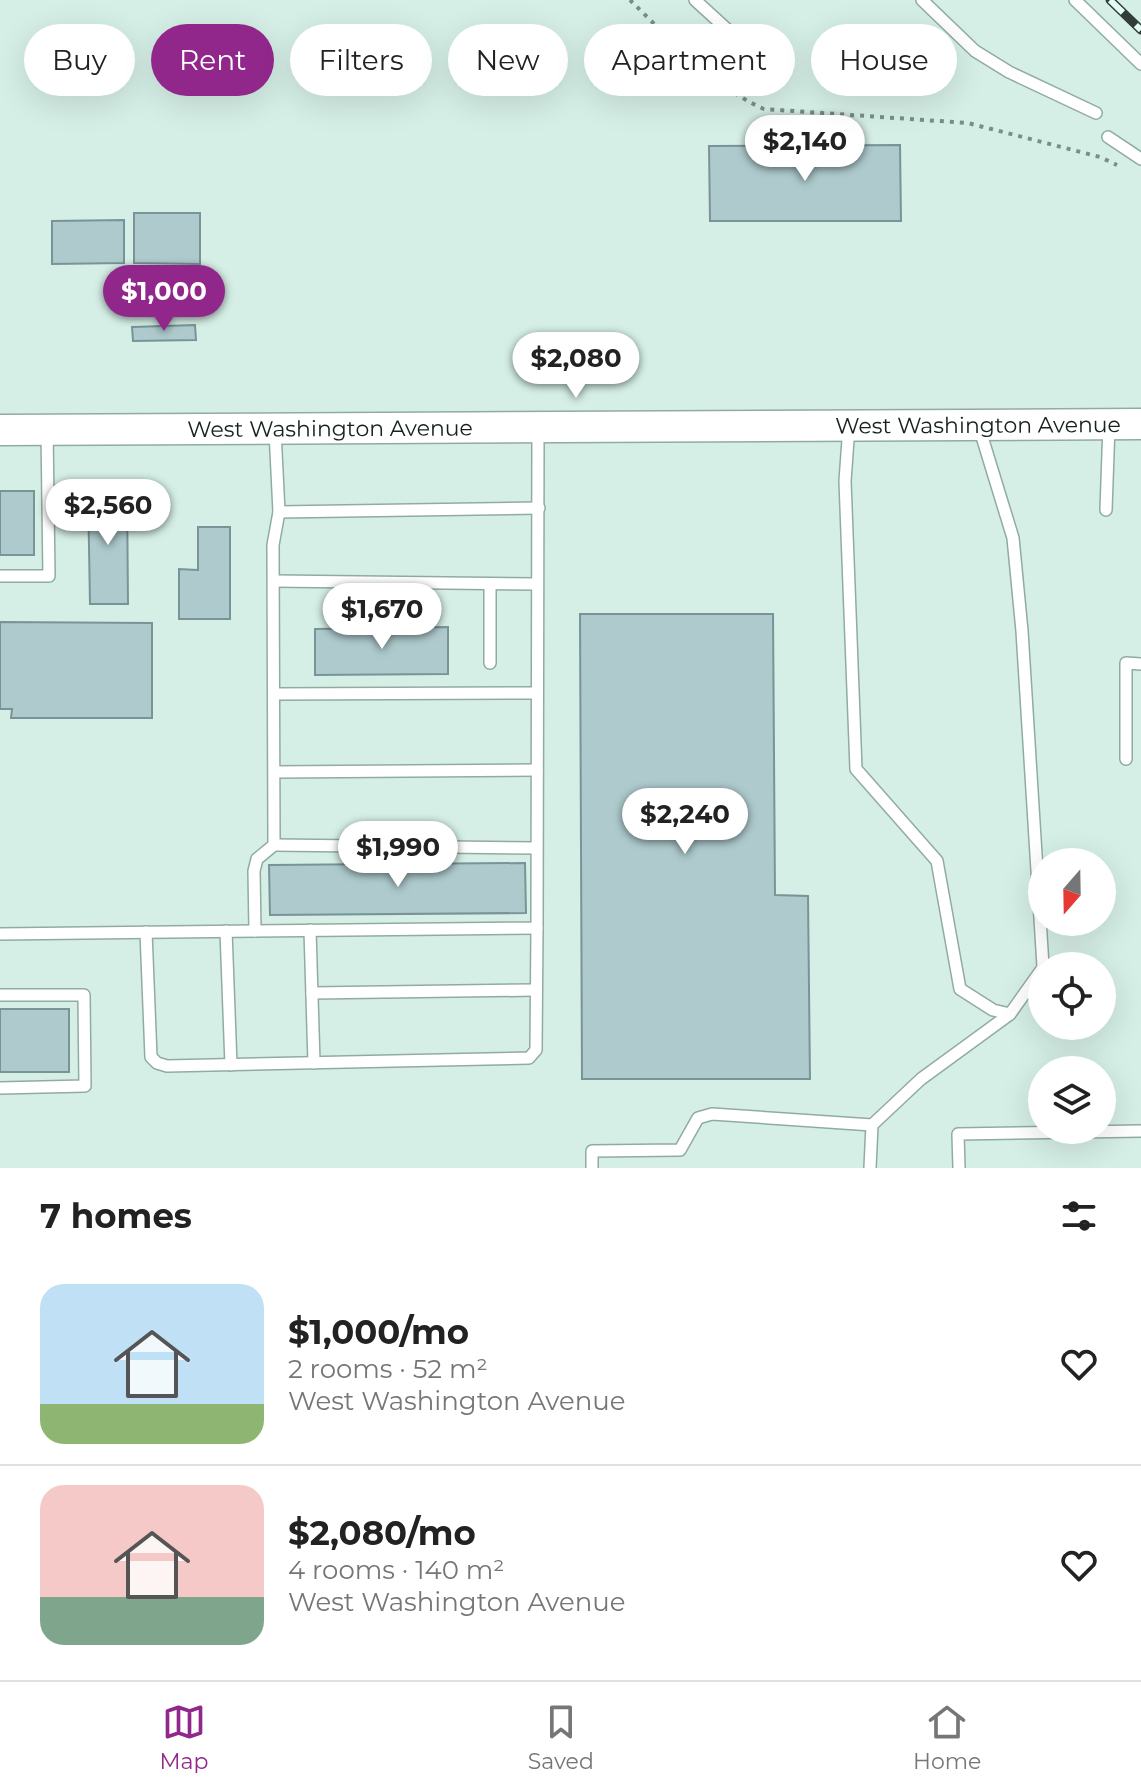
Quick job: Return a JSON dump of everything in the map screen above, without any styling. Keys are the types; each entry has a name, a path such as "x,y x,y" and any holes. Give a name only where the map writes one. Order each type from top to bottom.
{"main road":[{"name":"West Washington Avenue","path":"0,430 1141,424"}],"lane":[{"path":"695,0 721,24"},
{"path":"922,0 975,51 1009,72 1096,113"},
{"path":"1075,0 1141,64"},
{"path":"1108,137 1141,159"},
{"path":"849,425 845,481 856,769 937,861 960,989 993,1010 1010,1014"},
{"path":"1106,510 1109,425"},
{"path":"979,426 1013,538 1022,631 1041,952"},
{"path":"146,932 151,1057 167,1066 529,1058 536,1050 538,427"},
{"path":"274,845 273,545 279,512 275,429"},
{"path":"0,576 49,576 47,430"},
{"path":"279,512 539,508"},
{"path":"274,581 537,584"},
{"path":"490,584 490,663"},
{"path":"1126,759 1126,663 1141,664"},
{"path":"274,694 537,693"},
{"path":"275,772 537,770"},
{"path":"255,931 254,871 257,859 274,845 536,848"},
{"path":"0,934 537,928"},
{"path":"310,930 314,1063"},
{"path":"226,931 231,1065"},
{"path":"870,1168 872,1125 921,1079 1010,1014 1028,988"},
{"path":"312,993 536,990"},
{"path":"0,995 84,995 85,1086 0,1088"},
{"path":"592,1168 592,1151 680,1150 698,1118 712,1114 872,1125"},
{"path":"959,1168 958,1134 1141,1131"}],"path":[{"path":"630,0 723,86 764,109 968,123 1100,157 1122,168"}],"building":[{"path":"900,145 901,221 710,221 709,146"},
{"path":"134,213 200,213 200,264 134,263"},
{"path":"124,220 124,263 52,264 52,221"},
{"path":"195,325 196,340 133,341 132,327"},
{"path":"0,491 34,491 34,555 0,555"},
{"path":"88,491 127,491 128,604 90,604"},
{"path":"198,527 230,527 230,619 179,619 179,569 198,570"},
{"path":"580,614 773,614 775,895 808,896 810,1079 582,1079"},
{"path":"0,622 152,623 152,718 11,718 12,709 0,709"},
{"path":"448,627 448,674 315,675 315,629"},
{"path":"525,863 526,913 270,915 269,865"},
{"path":"0,1009 69,1009 69,1072 0,1072"}],"railway":[{"path":"1110,0 1141,30"}]}
